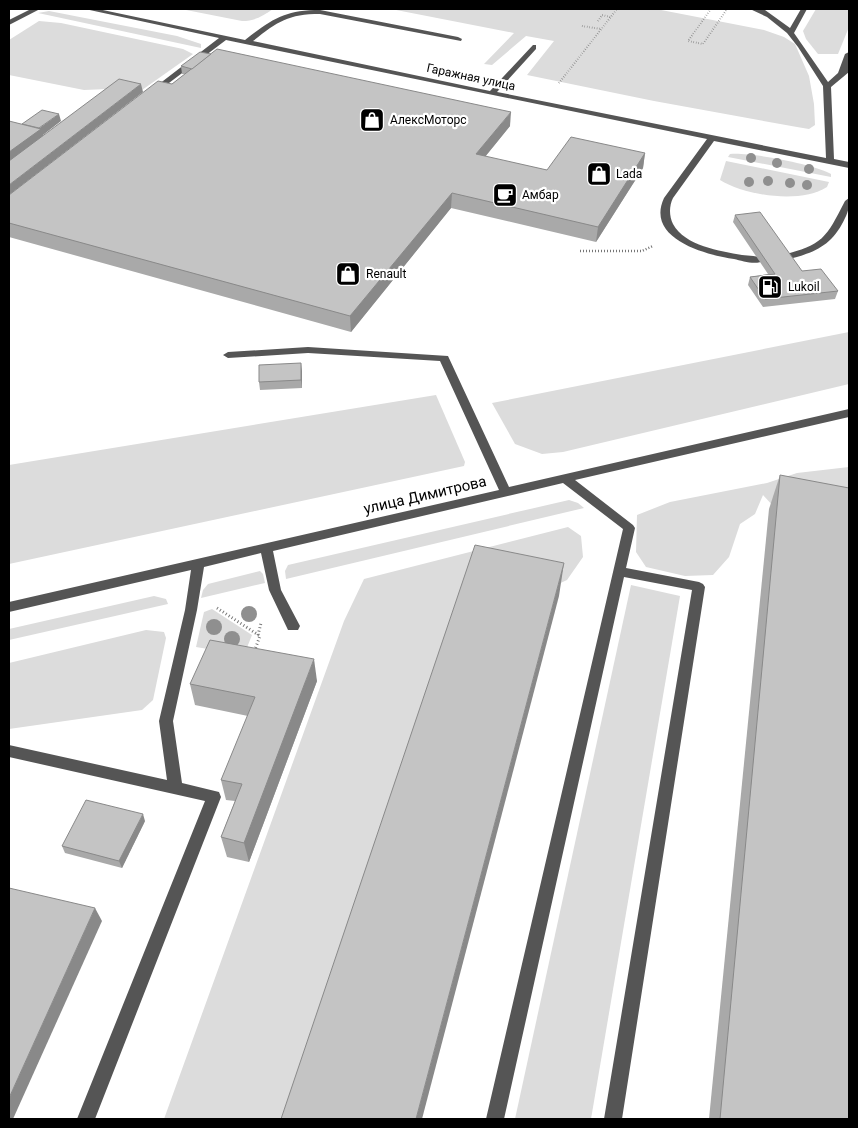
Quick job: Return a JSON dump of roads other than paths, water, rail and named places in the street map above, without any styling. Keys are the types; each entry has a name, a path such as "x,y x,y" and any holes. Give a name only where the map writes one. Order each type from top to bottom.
{"street":[{"path":"9,23 36,9"},
{"name":"Гаражная улица","path":"89,9 492,93 849,164"},
{"path":"754,9 769,15 782,24 806,52 819,78 827,86 830,161"},
{"path":"790,34 804,9"},
{"path":"247,42 280,16 307,11 458,39"},
{"path":"142,101 225,37"},
{"path":"492,93 533,47"},
{"path":"827,86 837,81 842,74 849,54"},
{"path":"842,74 849,69"},
{"path":"713,137 666,202 666,218 676,234 700,249 728,256 759,260"},
{"path":"784,257 808,252 828,242 849,201"},
{"path":"228,355 308,350 444,358 506,493"},
{"name":"улица Димитрова","path":"9,607 849,413"},
{"path":"495,1119 629,528 565,478"},
{"path":"266,548 275,590 293,626"},
{"path":"175,788 166,721 191,610 198,563"},
{"path":"613,1119 699,587 619,571"},
{"path":"9,751 214,797 86,1119"}],"place":[{"name":"АлексМоторс","path":"372,120"},
{"name":"Lada","path":"599,174"},
{"name":"Амбар","path":"505,195"},
{"name":"Renault","path":"348,274"},
{"name":"Lukoil","path":"770,287"}]}
